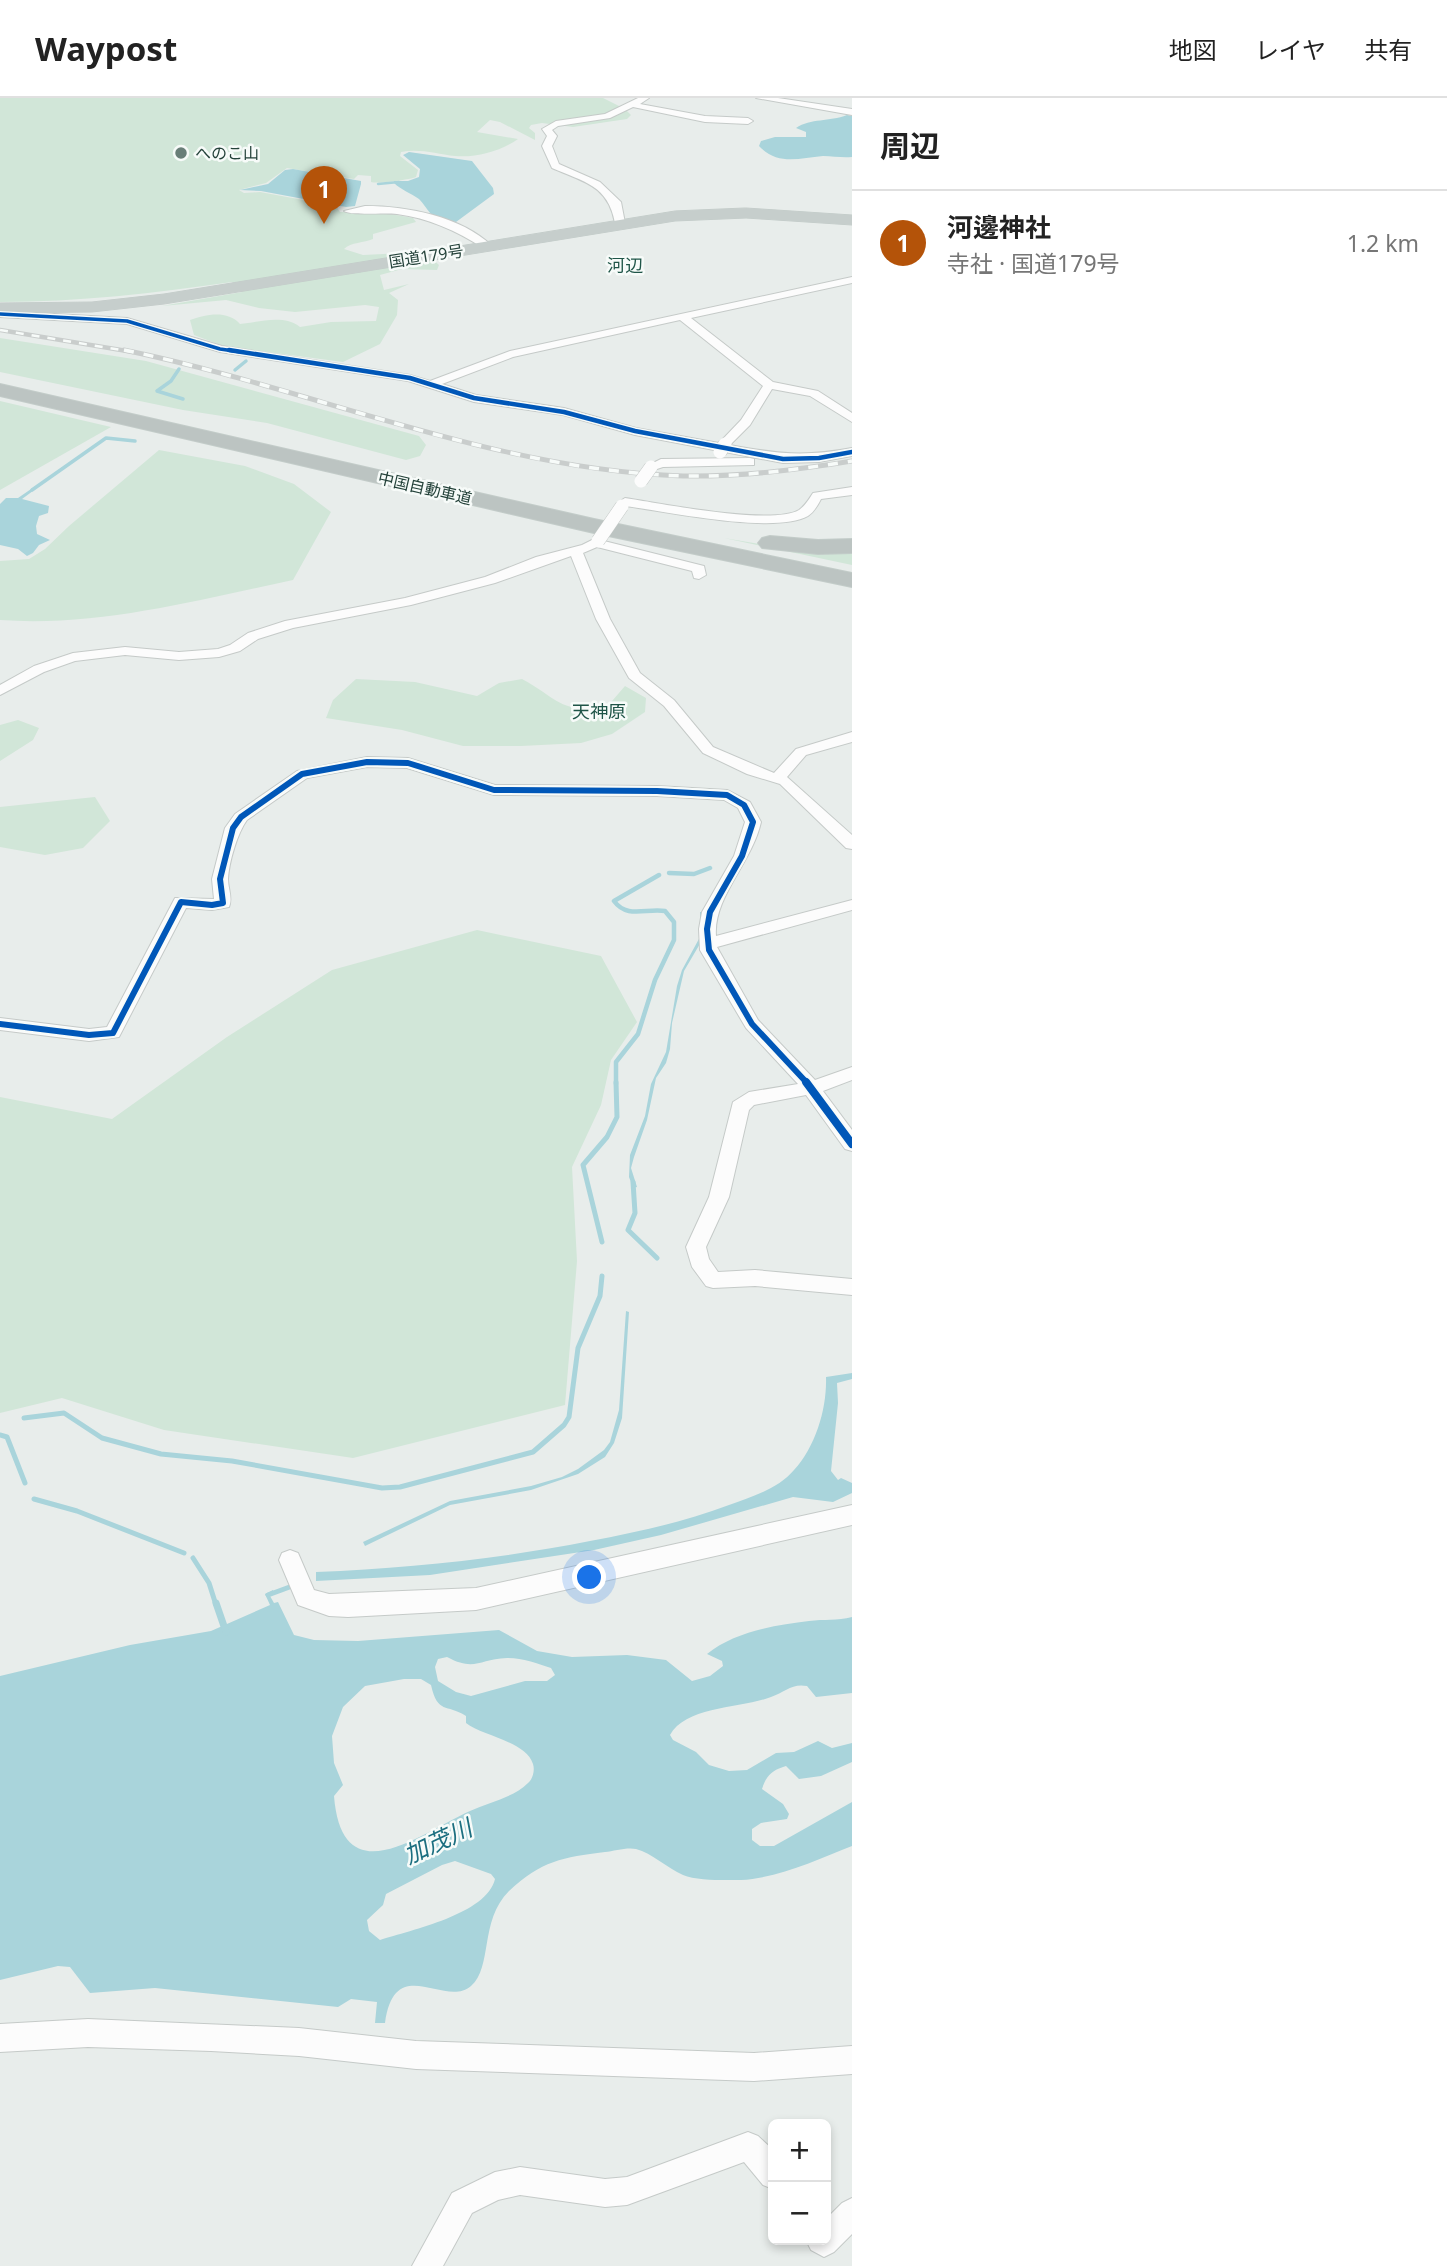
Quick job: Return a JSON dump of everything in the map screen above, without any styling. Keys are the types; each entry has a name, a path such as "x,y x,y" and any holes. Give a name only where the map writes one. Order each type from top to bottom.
{"highway":[{"name":"国道179号","path":"0,308 57,309 127,304 675,216 746,213 852,220"},
{"name":"中国自動車道","path":"0,382 852,571"},
{"name":"中国自動車道","path":"0,390 353,472 852,581"},
{"path":"491,493 765,542 802,546 852,546"}],"street":[{"path":"620,223 616,202 597,184 555,166 547,146 552,136 547,129 556,124 607,116 645,98"},
{"path":"760,98 852,112"},
{"path":"635,105 705,119 748,121"},
{"path":"349,211 379,209 405,213 468,233 487,246"},
{"path":"432,384 510,354 852,281"},
{"path":"0,314 127,321 220,349 386,373 474,398 564,412 635,432 783,459"},
{"path":"683,317 769,385 814,393 852,418"},
{"path":"688,462 722,448 746,422 769,385"},
{"path":"0,691 39,669 74,657 125,651 179,656 219,653 235,648 266,631 454,591 541,560 575,551 597,542 650,467 661,463 761,462 819,458 852,452"},
{"path":"624,504 741,517 789,517 809,509 817,496 852,491"},
{"path":"597,542 699,569 699,575"},
{"path":"575,551 603,620 634,675 669,703 708,750 752,771 778,777 852,844"},
{"path":"778,777 801,752 852,737"},
{"path":"0,1024 89,1035 113,1033 181,902 212,905 223,903 219,879 236,822 257,803 302,774 367,762 396,761 494,790 657,791 727,795 736,799 751,813 752,832 737,865 709,912 706,924 713,959 752,1024 811,1088 852,1144"},
{"path":"727,795 734,785 752,771"},
{"path":"708,944 852,905"},
{"path":"852,1073 811,1088 749,1099 740,1107 719,1197 696,1247 699,1261 713,1280 755,1278 852,1287"},
{"path":"290,1560 306,1598 338,1606 419,1604 476,1599 852,1515"},
{"path":"0,2038 88,2033 211,2036 299,2042 416,2055 754,2067 852,2060"},
{"path":"427,2266 462,2203 495,2186 520,2181 605,2193 627,2191 748,2146 768,2167"},
{"path":"831,2235 852,2213"}],"green space":[{"path":"0,98 603,98 631,115 627,119 573,127 542,123 531,125 529,128 535,133 535,140 500,122 490,120 477,132 518,139 496,150 471,156 421,151 401,152 400,156 418,170 416,177 371,182 371,176 358,175 354,179 287,168 266,183 239,190 244,193 260,192 336,206 340,212 379,212 413,218 416,222 373,234 373,239 344,249 363,255 425,252 439,265 437,270 402,269 380,275 384,290 409,284 389,293 398,300 397,315 380,344 343,362 223,346 194,335 190,320 216,314 229,317 240,324 279,320 300,327 331,322 376,321 379,307 365,305 295,312 259,308 226,300 162,306 242,292 232,282 117,296 0,302"},
{"path":"0,338 146,361 419,436 426,445 420,456 406,460 267,423 183,410 0,372"},
{"path":"0,401 111,427 0,490"},
{"path":"159,450 245,466 294,484 331,512 293,580 111,616 74,620 0,620 0,561 29,559 45,549"},
{"path":"724,538 766,545 852,549 852,565"},
{"path":"356,679 415,682 477,696 499,683 522,679 560,703 590,709 606,708 625,686 646,698 645,712 612,734 581,743 463,746 402,730 326,718 333,700"},
{"path":"18,720 39,728 33,740 0,761 0,725"},
{"path":"95,797 110,821 83,848 45,855 0,847 0,807"},
{"path":"477,930 601,956 637,1022 611,1060 601,1105 572,1167 577,1261 565,1405 353,1458 164,1430 62,1398 0,1413 0,1097 112,1119 227,1037 332,970"}],"water":[{"path":"852,116 852,157 781,158 759,146 761,141 775,137 806,137 806,132 796,128"},
{"path":"409,152 472,161 493,188 494,194 456,222 438,220 419,199 394,183 419,177 420,169 403,155"},
{"path":"293,169 361,181 355,206 346,207 261,191 240,190 268,184 285,170"},
{"path":"34,487 37,488 22,499 49,506 48,513 39,516 36,526 37,534 50,540 39,545 27,556 18,549 0,545 0,504 6,498 18,498"},
{"path":"700,912 704,945 768,1050 740,1018 701,942 684,971 672,1023 670,1049 666,1063 656,1078 647,1120 631,1168 637,1187 633,1188 629,1177 630,1155 645,1116 651,1084 666,1052 682,970 700,937"},
{"path":"626,1311 629,1312 622,1418 614,1443 605,1457 578,1474 531,1490 450,1505 365,1546 363,1542 450,1501 531,1486 562,1477 604,1450 610,1442 619,1410"},
{"path":"852,1373 852,1379 837,1383 838,1403 831,1471 838,1480 841,1478 852,1483 852,1493 833,1502 793,1497 661,1535 594,1550 430,1575 316,1581 316,1572 454,1562 608,1538 678,1521 755,1495 788,1477 802,1460 819,1426 825,1401 826,1377"},
{"name":"加茂川","path":"273,1590 274,1593 270,1596 274,1603 278,1602 294,1635 314,1640 358,1641 499,1630 537,1651 572,1657 627,1655 666,1660 692,1681 710,1676 723,1666 722,1661 707,1654 742,1635 783,1625 852,1617 852,1693 816,1697 807,1686 797,1686 759,1701 716,1709 689,1718 678,1725 670,1735 673,1740 696,1752 709,1765 729,1771 747,1770 776,1753 794,1752 818,1741 832,1748 852,1743 852,1762 821,1776 799,1779 786,1766 770,1774 762,1789 783,1804 789,1814 787,1819 761,1823 752,1829 752,1840 760,1846 774,1846 852,1802 852,1846 783,1872 741,1880 689,1877 642,1851 632,1849 553,1862 521,1881 500,1903 490,1929 482,1967 471,1986 448,1992 410,1986 399,1991 390,2002 385,2023 375,2023 377,2002 351,1999 338,2007 155,1988 90,1993 70,1967 58,1966 0,1980 0,1676 130,1645 211,1631 270,1605 265,1594","holes":["447,1657 464,1664 519,1659 551,1668 555,1675 547,1681 525,1681 471,1696 456,1692 438,1681 435,1667 438,1659","404,1679 421,1679 431,1685 440,1705 466,1716 466,1723 473,1728 513,1744 529,1756 534,1772 531,1779 515,1792 470,1811 408,1843 387,1850 368,1851 352,1844 340,1827 334,1796 343,1785 334,1763 332,1736 343,1707 365,1686","455,1861 491,1874 495,1879 489,1891 478,1902 446,1919 380,1940 369,1931 367,1920 383,1905 386,1894"]}],"waterway":[{"path":"378,184 399,182"},
{"path":"235,370 246,361"},
{"path":"179,369 171,381 157,391 183,399"},
{"path":"32,490 106,438 135,441"},
{"path":"669,873 694,874 710,868"},
{"path":"616,1082 616,1062 638,1034 655,980 674,940 674,922 665,911 625,910 614,901 659,875"},
{"path":"602,1242 583,1165 607,1137 617,1117 616,1082"},
{"path":"633,1182 635,1213 628,1230 657,1258"},
{"path":"24,1418 64,1413 102,1438 161,1454 232,1461 382,1488 400,1487 533,1452 564,1425 569,1417 578,1348 600,1296 602,1276"},
{"path":"0,1435 7,1437 25,1483"},
{"path":"34,1499 77,1511 184,1553"},
{"path":"193,1558 209,1583 216,1605"},
{"path":"268,1595 295,1585"},
{"path":"216,1603 226,1632"}],"railway":[{"path":"0,330 132,352"},
{"path":"124,350 132,352"},
{"path":"132,352 194,366 471,444 611,470 683,476 726,475 852,461"}],"cycle path":[{"path":"0,314 127,321 220,349 410,378 474,398 564,412 635,431 783,459 819,458 852,452"},
{"path":"0,1024 89,1035 113,1033 181,902 212,905 223,903 220,879 233,828 241,817 302,774 367,762 408,763 494,790 657,791 727,795 744,805 753,822 742,856 710,912 707,929 709,950 752,1024 805,1080 852,1144"}],"place":[{"name":"へのこ山","path":"181,153"},
{"name":"河邊神社","path":"324,224"}],"district":[{"name":"河辺","path":"625,266"},
{"name":"天神原","path":"599,712"}]}
